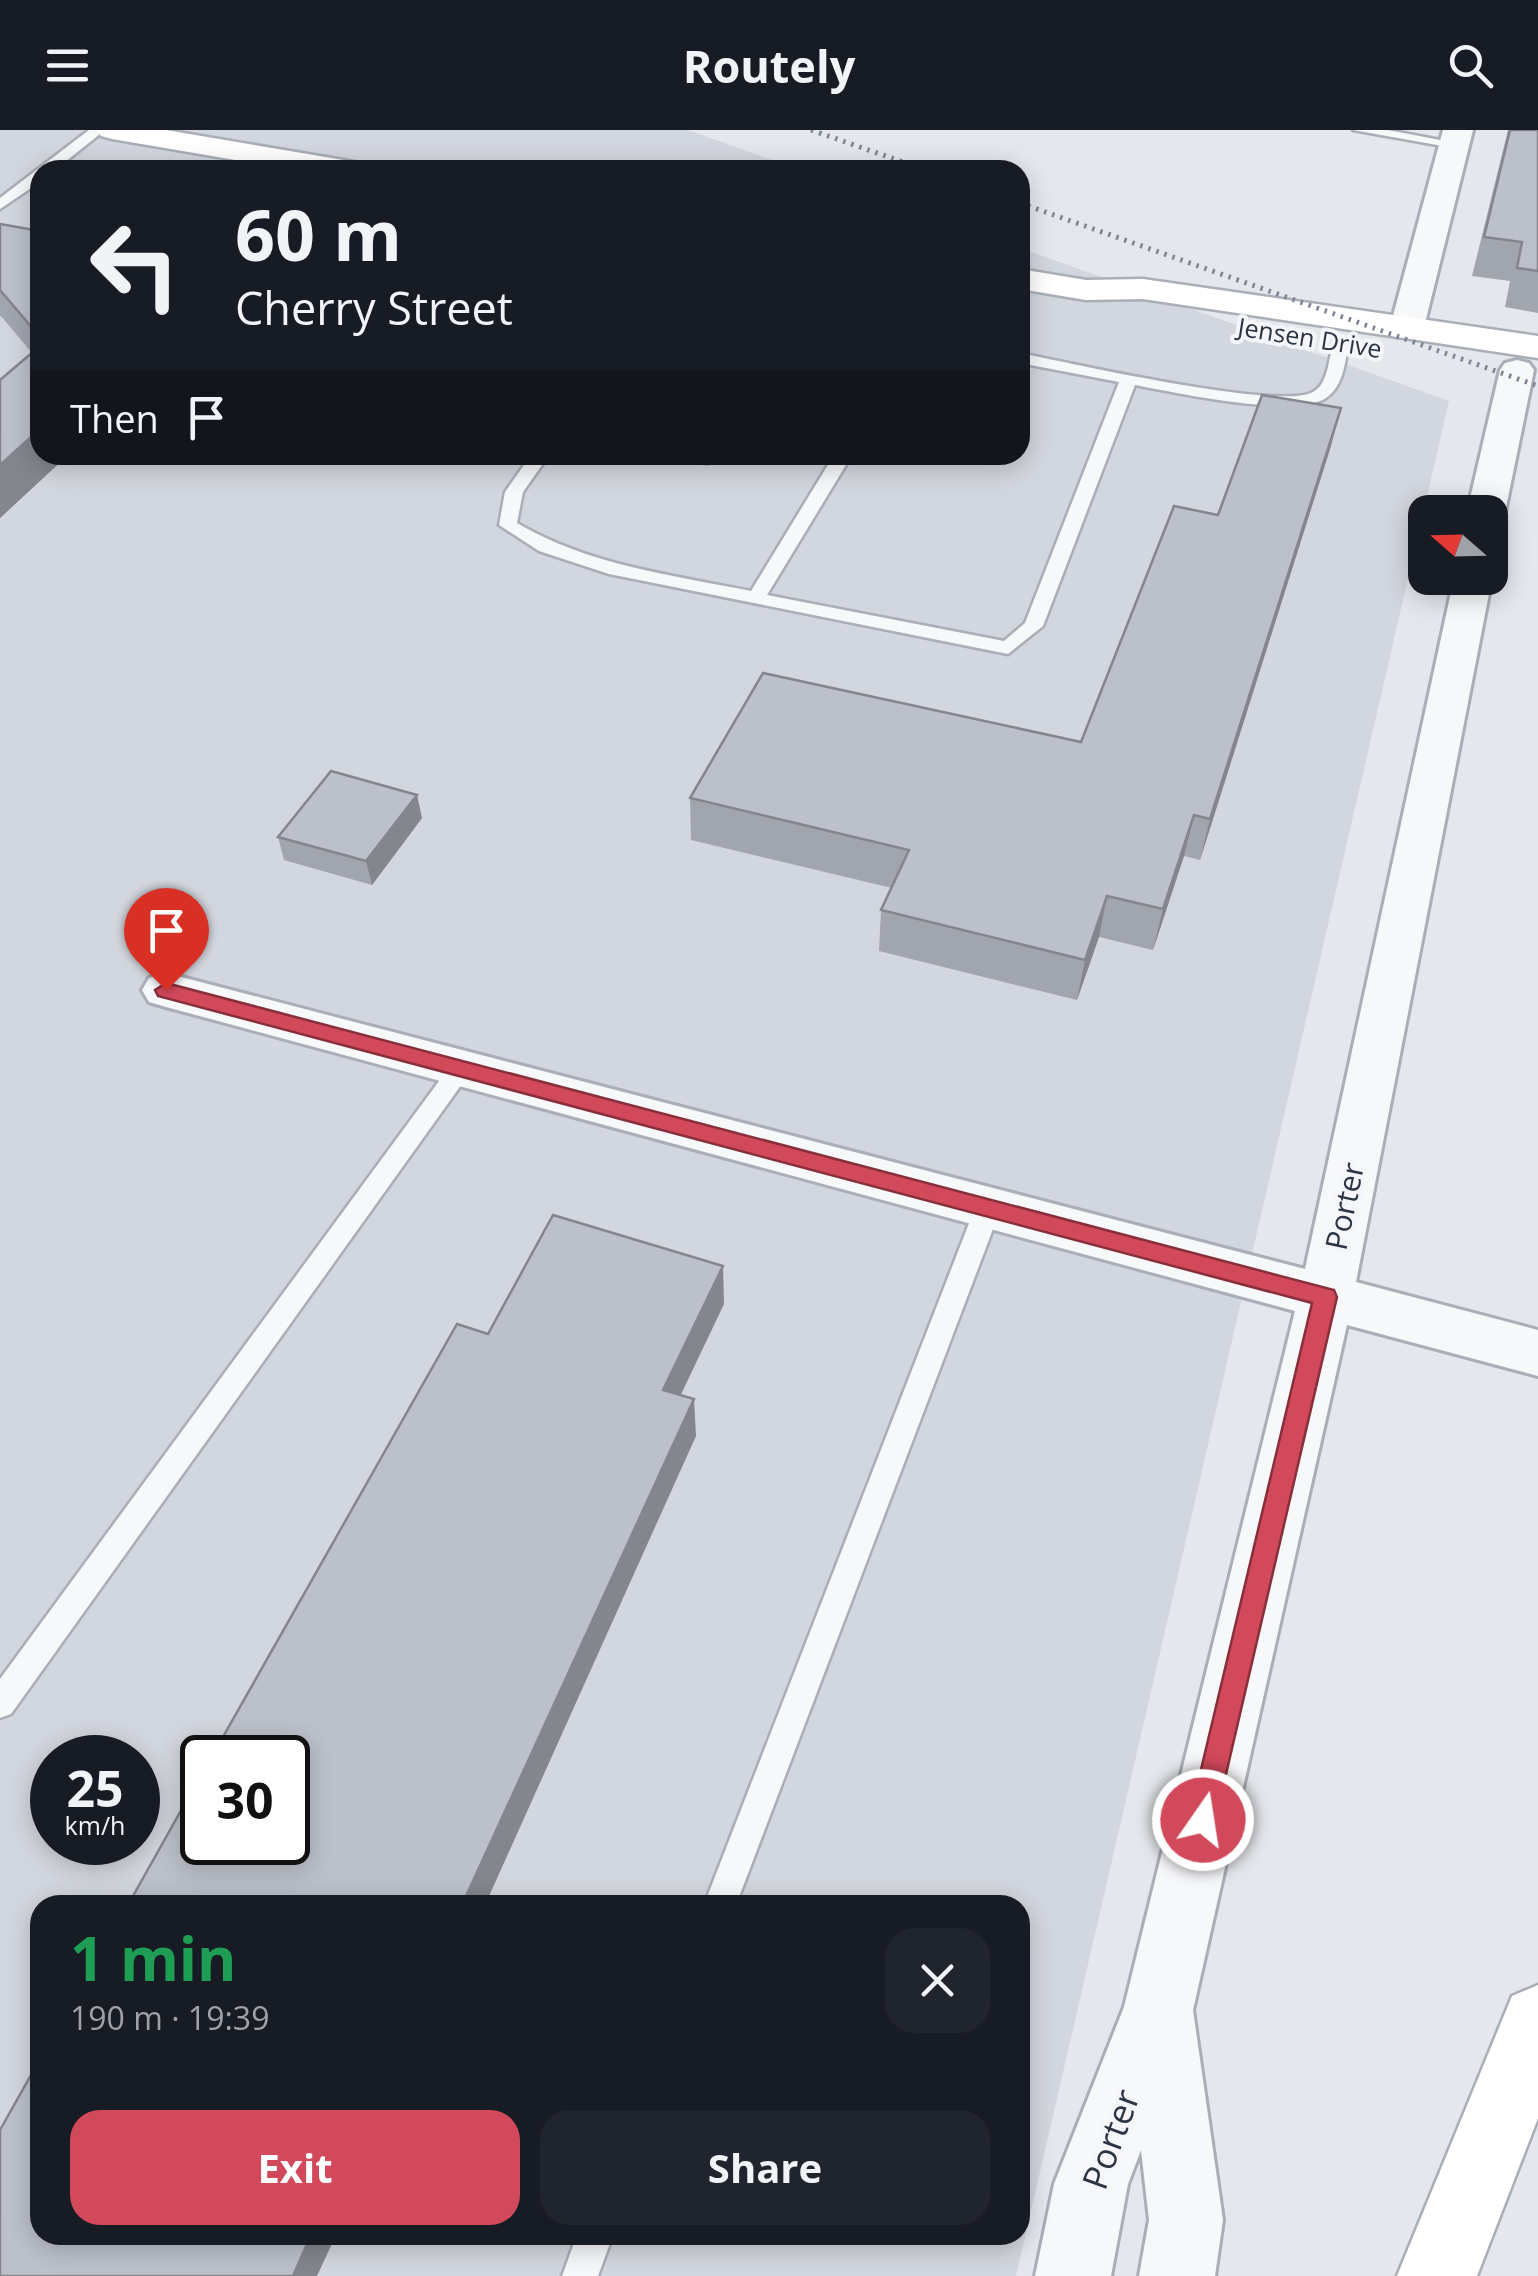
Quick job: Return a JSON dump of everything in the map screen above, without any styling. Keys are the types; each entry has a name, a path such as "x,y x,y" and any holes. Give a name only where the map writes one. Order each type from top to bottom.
{"main road":[{"path":"112,130 290,160"},
{"name":"Jensen Drive","path":"1030,281 1086,290 1143,289 1407,328 1531,363"},
{"name":"Jensen Drive","path":"1086,290 1120,307 1341,342 1531,363"},
{"path":"1437,2276 1538,2022"}],"street":[{"path":"1407,328 1456,137"},
{"path":"1491,495 1531,363"},
{"name":"Porter","path":"1073,2276 1091,2184 1160,2006 1326,1297 1469,595"},
{"path":"166,990 1538,1353"},
{"name":"Porter","path":"1160,2006 1186,2220 1177,2276"}],"lane":[{"path":"59,160 98,130"},
{"path":"1360,130 1456,137"},
{"path":"0,204 30,182"},
{"path":"1030,360 1270,400 1314,400 1331,386 1341,342"},
{"path":"533,465 514,492 508,525 545,547 616,570 1008,648 1034,626 1129,378"},
{"path":"756,598 838,465"},
{"path":"0,1704 460,1068"},
{"path":"724,1895 988,1208"},
{"path":"580,2276 591,2245"}],"shaded area":[{"path":"0,130 688,130 772,160 30,160 30,465 1030,465 1030,252 1449,401 1427,495 1408,495 1408,579 1030,2215 1030,1895 30,1895 30,2245 1023,2245 1016,2276 0,2276"}],"building":[{"path":"1510,130 1538,130 1538,271 1517,268 1522,242 1484,237"},
{"path":"0,224 30,229 30,325 0,290"},
{"path":"30,354 30,438 0,465 0,380"},
{"path":"1262,395 1341,408 1210,819 1194,815 1163,909 1107,896 1085,960 881,910 909,850 690,798 763,673 1081,742 1174,506 1218,515"},
{"path":"331,771 417,795 366,861 278,837"},
{"path":"553,1215 723,1266 663,1390 694,1399 467,1895 134,1895 150,1865 160,1865 160,1848 180,1812 180,1865 310,1865 310,1735 224,1735 457,1324 488,1334"},
{"path":"30,2077 30,2245 307,2245 293,2276 0,2276 0,2130"}],"railway":[{"path":"811,130 897,160"},
{"path":"1030,207 1538,386"}],"route":[{"path":"166,990 1326,1297 1203,1820"}]}
